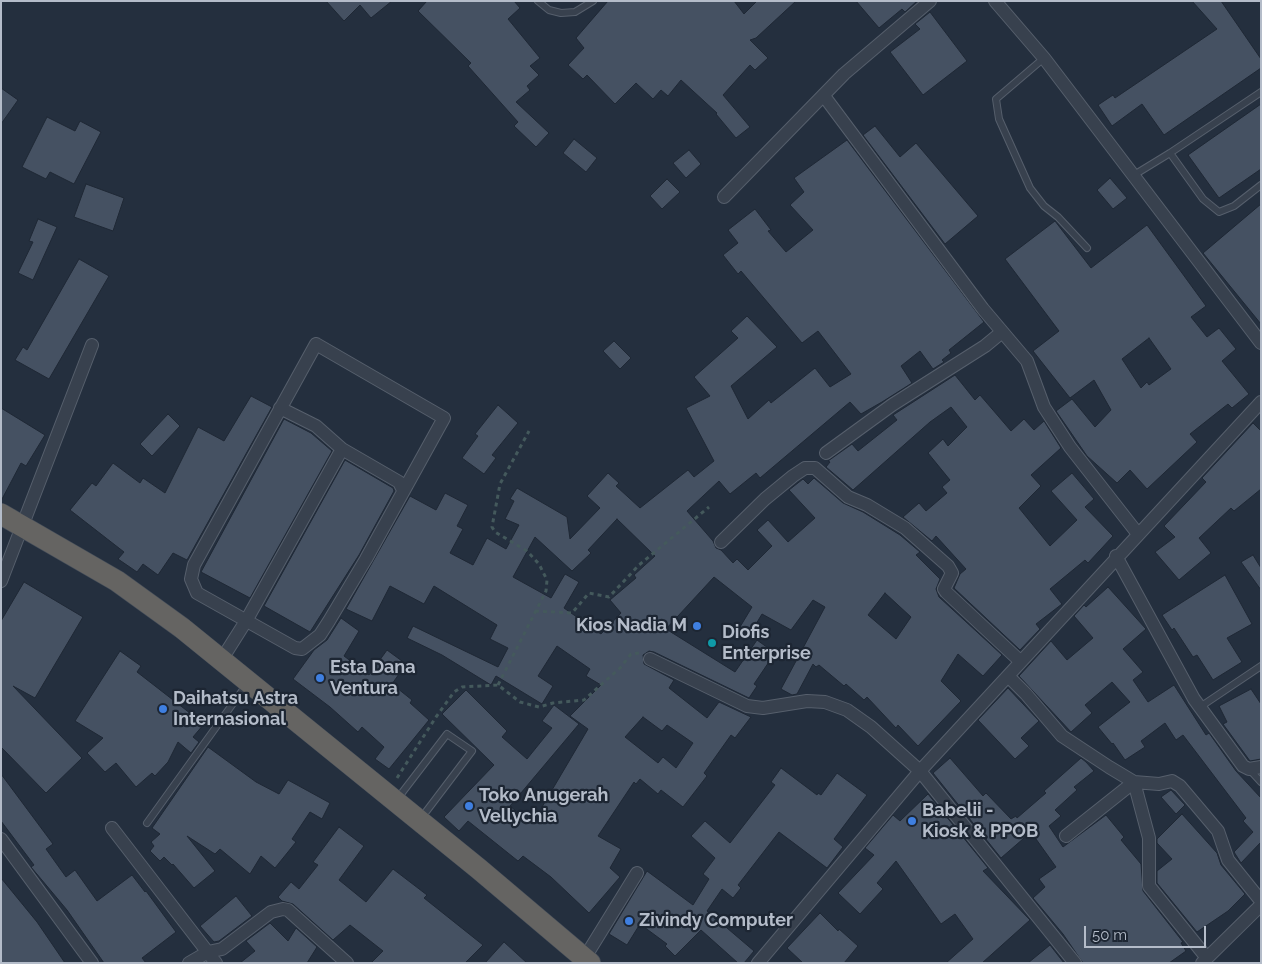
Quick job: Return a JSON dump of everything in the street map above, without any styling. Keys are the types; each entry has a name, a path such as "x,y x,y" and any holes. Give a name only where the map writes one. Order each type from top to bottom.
{"highway":[{"path":"1,514 117,581 222,659 419,820 587,961"}],"street":[{"path":"724,197 844,74 930,1"},
{"path":"995,1 1044,58 1261,343"},
{"path":"824,96 900,201 1027,362 1044,407 1065,439 1138,534"},
{"path":"826,453 892,405 985,346 1002,332"},
{"path":"316,344 444,418 403,490 320,636 302,649 295,648 198,593 190,579 194,565 316,344"},
{"path":"1,581 92,345"},
{"path":"758,963 920,771 1116,556 1261,402"},
{"path":"280,408 316,426 342,449 399,482 403,490"},
{"path":"222,659 342,449"},
{"path":"721,542 764,499 793,476 805,468 815,468 848,497 867,504 905,528 948,566 952,573 944,589 946,592 1020,661"},
{"path":"1116,556 1200,707 1243,766 1255,768"},
{"path":"650,659 748,706 763,708 807,701 825,702 847,710 871,727 920,771 1075,963"},
{"path":"1008,676 1062,736 1134,782 1159,784 1172,781 1180,786 1218,832 1228,860 1261,903 1204,960 1149,886 1149,838 1134,782"},
{"path":"1066,836 1134,782"},
{"path":"112,828 216,963"},
{"path":"1,839 92,963"},
{"path":"587,961 638,873"},
{"path":"189,963 208,952 222,949 271,912 283,909 288,910 347,963"}],"lane":[{"path":"538,1 549,10 561,13 575,12 593,1"},
{"path":"1044,58 996,99 999,120 1030,188 1044,206 1058,217 1087,248"},
{"path":"1134,175 1261,92"},
{"path":"1170,153 1203,199 1219,212 1234,206 1261,185"},
{"path":"1200,707 1261,666"},
{"path":"147,822 249,681"},
{"path":"391,797 447,734 472,752 419,820"},
{"path":"1255,768 1261,782"}],"path":[{"path":"498,685 546,590 547,580 543,570 526,552 495,532 492,521 500,484 529,431"},
{"path":"535,611 572,613 589,593 609,597 639,565 709,508"},
{"path":"391,797 454,692 462,687 498,685 520,702 539,707 584,700 620,668 631,654 639,653 650,659"}],"building":[{"path":"326,1 392,1 371,18 360,5 344,21"},
{"path":"427,1 514,1 520,8 508,19 540,58 530,66 539,75 527,86 530,90 516,102 549,133 536,147 514,126 518,122 468,66 471,63 418,11"},
{"path":"608,1 734,1 744,14 757,1 796,1 756,38 750,40 768,58 755,70 750,65 723,95 750,127 736,138 717,113 681,80 668,96 661,90 653,99 636,83 615,104 587,75 583,79 568,65 584,48 576,38"},
{"path":"856,1 917,1 905,12 902,9 879,28"},
{"path":"1192,1 1221,1 1261,59 1261,68 1164,135 1142,104 1112,126 1098,105 1113,95 1115,98 1217,29"},
{"path":"930,12 967,61 923,95 890,52 920,29 915,24"},
{"path":"1,88 18,100 1,124"},
{"path":"1261,104 1261,169 1219,198 1188,155"},
{"path":"47,117 75,131 80,121 101,132 74,184 50,172 46,179 22,167"},
{"path":"875,126 900,157 916,143 978,216 945,244 863,135"},
{"path":"574,139 597,158 586,172 563,153"},
{"path":"847,140 984,322 949,350 951,353 942,360 944,362 933,369 920,351 901,366 912,383 861,414 850,402 760,478 756,473 730,494 719,481 687,511 713,541 716,548 721,550 733,563 737,559 748,570 772,546 757,530 768,520 788,542 815,518 789,490 803,479 808,484 814,478 843,503 863,512 900,535 920,552 916,555 940,579 936,589 939,597 1002,655 983,676 958,654 941,681 961,701 918,746 898,725 896,728 867,697 864,700 846,684 844,686 819,665 816,667 813,664 797,694 792,695 781,689 825,607 813,600 791,630 762,614 750,634 740,627 752,607 714,577 666,629 735,672 757,640 775,653 754,684 757,686 749,698 654,652 649,651 643,655 644,664 674,680 669,688 707,718 719,702 751,717 735,738 731,735 704,773 707,776 683,807 661,790 658,794 640,779 636,784 634,782 598,836 621,849 610,868 620,877 589,913 551,877 523,856 518,861 468,821 459,831 444,817 494,765 442,714 466,690 507,731 502,737 527,759 552,728 542,721 554,705 579,724 510,806 532,824 588,729 570,716 601,685 586,676 590,669 557,646 538,676 553,686 542,704 496,676 491,685 442,655 407,638 413,626 498,667 508,648 490,639 497,625 434,586 424,604 390,586 372,621 346,609 410,496 436,510 445,493 468,505 457,526 463,529 450,553 473,565 487,538 506,549 519,525 505,519 514,501 510,499 517,488 567,517 570,539 600,508 587,496 608,473 619,483 616,486 640,508 688,470 694,477 714,461 686,408 710,396 694,377 738,338 731,331 747,316 777,347 731,386 748,419 769,400 771,403 815,368 830,387 851,374 818,331 802,343 741,271 738,274 723,255 738,243 728,230 755,209 771,230 768,231 786,252 813,230 790,205 804,192 794,178","holes":["617,519 655,556 634,575 636,578 610,600 621,613 601,634 564,608 579,582 565,574 551,598 513,577 535,537 572,571 591,553 588,550","885,593 911,617 896,639 868,615","643,717 662,731 667,725 693,743 676,768 663,757 658,763 625,737"]},
{"path":"689,150 701,164 686,178 673,163"},
{"path":"1110,178 1127,198 1113,209 1097,190"},
{"path":"667,179 680,192 662,209 650,196"},
{"path":"86,184 124,198 113,231 74,217"},
{"path":"1261,204 1261,324 1203,253"},
{"path":"38,219 57,227 33,280 18,273 33,242 29,241"},
{"path":"1055,221 1091,268 1147,225 1206,306 1191,317 1207,337 1219,328 1236,349 1222,361 1249,394 1232,408 1228,404 1190,434 1197,442 1147,489 1130,470 1117,483 1087,456 1056,411 1072,399 1095,427 1111,410 1094,380 1070,398 1033,351 1059,331 1005,259","holes":["1149,338 1171,369 1149,385 1147,382 1141,388 1122,359"]},
{"path":"79,259 109,276 49,379 15,360 23,347 27,350"},
{"path":"614,341 631,358 620,369 603,351"},
{"path":"955,375 975,400 980,395 1011,431 1024,419 1034,430 1044,421 1061,448 1031,475 1041,486 1019,508 1050,546 1077,520 1051,491 1072,473 1094,499 1085,507 1113,536 1088,563 1085,560 1050,589 1062,604 1036,624 1040,629 1020,650 954,588 960,574 966,569 936,536 932,541 903,517 919,503 926,511 947,493 942,487 950,480 928,453 943,439 948,446 967,427 951,407 930,422 853,490 826,467 830,462 828,461 852,444 858,451 897,420 893,415"},
{"path":"251,396 272,407 187,560 173,553 158,575 143,564 137,572 118,559 124,552 70,510 92,483 96,486 113,463 140,483 143,478 165,493 198,427 224,441"},
{"path":"498,405 518,423 492,455 496,458 484,474 462,458 478,436 475,434"},
{"path":"1,408 45,435 26,466 21,463 1,501"},
{"path":"168,414 180,426 152,456 140,444"},
{"path":"284,419 311,433 332,451 250,598 201,572"},
{"path":"1253,423 1261,431 1261,489 1234,511 1231,508 1199,538 1211,553 1179,580 1155,552 1175,537 1164,526 1206,482 1202,478"},
{"path":"345,460 393,488 394,491 359,555 310,632 264,606"},
{"path":"1253,555 1261,568 1261,590 1241,562"},
{"path":"1225,575 1252,624 1227,638 1242,662 1213,680 1197,655 1193,657 1174,628 1172,630 1162,615"},
{"path":"24,582 83,617 35,698 13,686 82,758 46,793 1,747 1,621"},
{"path":"1108,587 1146,629 1123,649 1143,672 1133,680 1148,702 1174,685 1206,735 1209,733 1236,771 1261,798 1261,842 1241,863 1234,852 1253,832 1243,821 1246,818 1183,735 1176,740 1165,723 1141,741 1145,747 1125,760 1098,727 1130,702 1112,682 1085,705 1092,713 1071,732 1019,676 1051,641 1067,660 1093,638 1074,616 1084,605 1086,607"},
{"path":"341,618 359,631 344,656 369,675 387,650 406,664 392,684 412,700 410,703 429,720 389,769 375,759 384,747 362,727 358,732 330,707 293,679 314,650 327,640"},
{"path":"120,651 141,666 137,672 204,724 193,737 199,742 191,753 178,742 168,762 155,776 152,773 136,787 116,763 105,772 87,753 103,738 75,721"},
{"path":"1008,688 1039,721 1021,738 1029,746 1015,759 978,720"},
{"path":"1251,689 1261,704 1261,759 1250,761 1223,724 1227,722 1219,706"},
{"path":"208,747 256,782 279,794 288,780 330,803 322,819 310,812 292,839 296,842 275,868 261,856 250,874 220,849 215,854 187,836 215,871 194,888 173,864 164,857 160,861 150,851 154,846 151,842 160,834 152,828"},
{"path":"950,758 983,796 986,793 1011,819 1016,816 1017,818 1046,793 1044,791 1081,758 1086,762 1094,771 1074,787 1077,790 1055,810 1061,816 1049,826 1063,847 1106,815 1124,837 1121,840 1141,864 1143,891 1183,942 1181,943 1186,951 1169,963 1083,963 1063,934 1033,898 1045,887 1039,879 1056,867 1031,832 1001,858 933,773"},
{"path":"781,768 817,795 818,793 821,795 837,773 867,795 834,839 843,847 827,868 779,832 738,885 741,888 733,898 722,889 707,911 754,951 744,963 738,963 701,930 675,956 665,946 667,944 640,924 627,945 609,934 647,871 693,905 709,879 703,874 715,858 691,836 705,821 730,843 775,785 771,782"},
{"path":"1,774 53,844 46,849 66,877 75,870 97,901 132,875 146,891 176,932 142,958 146,963 104,963 67,910 31,867 34,865 1,821"},
{"path":"1171,790 1185,805 1176,814 1161,797"},
{"path":"928,794 988,868 983,871 1030,920 982,963 946,963 973,939 955,914 941,924 896,861 877,883 883,889 860,914 838,893 874,855 865,848 893,815 900,821"},
{"path":"1182,814 1217,853 1221,865 1245,894 1228,911 1197,932 1157,883 1157,871 1172,859 1157,843 1157,839"},
{"path":"339,827 364,846 339,880 366,902 393,869 427,895 424,898 483,945 465,963 371,963 383,951 350,925 333,940 293,904 282,901 278,897 291,882 299,889 318,865 313,862"},
{"path":"1,878 37,922 65,963 1,963"},
{"path":"236,896 252,916 219,941 214,942 200,926"},
{"path":"820,913 838,931 839,929 858,946 844,963 803,963 787,948"},
{"path":"270,923 288,941 296,928 317,947 307,963 240,963 255,951 246,941"},
{"path":"504,942 527,963 485,963"},
{"path":"1050,945 1064,963 1028,963"}],"place":[{"name":"Kios Nadia M","path":"697,626"},
{"name":"Diofis Enterprise","path":"712,643"},
{"name":"Esta Dana Ventura","path":"320,678"},
{"name":"Daihatsu Astra Internasional","path":"163,709"},
{"name":"Toko Anugerah Vellychia","path":"469,806"},
{"name":"Babelii - Kiosk & PPOB","path":"912,821"},
{"name":"Zivindy Computer","path":"629,921"}]}
